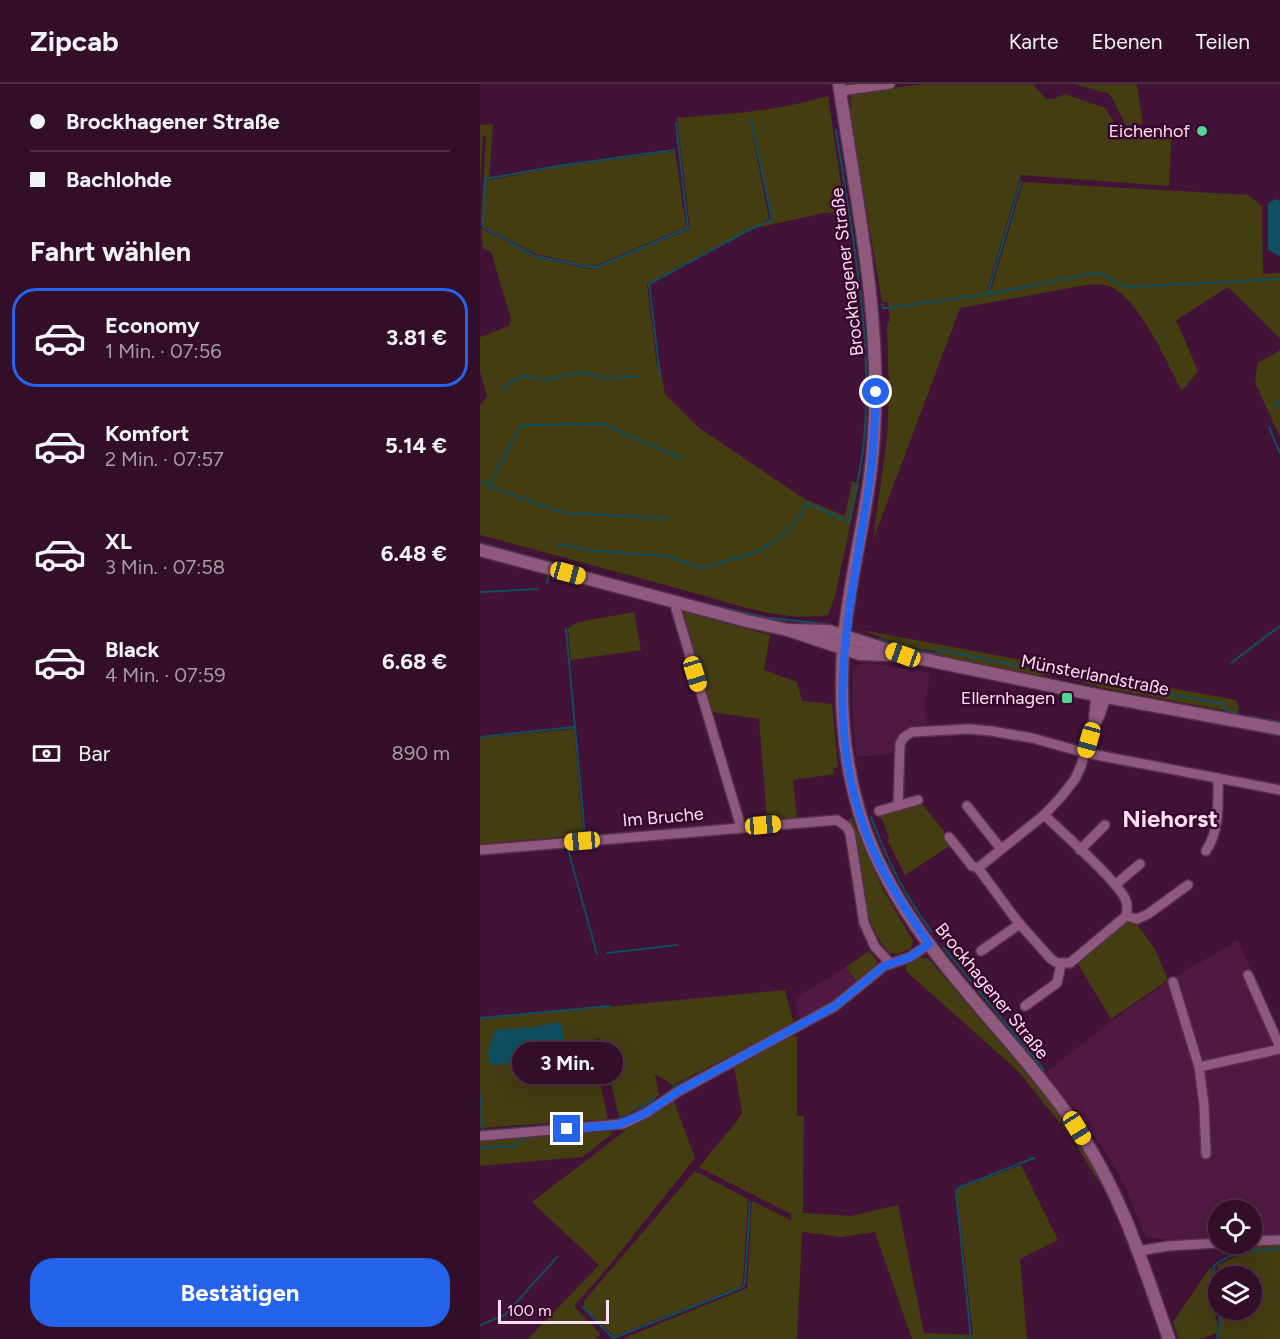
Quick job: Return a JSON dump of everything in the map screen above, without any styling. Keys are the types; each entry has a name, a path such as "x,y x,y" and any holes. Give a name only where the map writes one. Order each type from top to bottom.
{"main road":[{"name":"Brockhagener Straße","path":"839,87 869,277 876,369 872,458 843,649 843,734 850,778 874,852 889,882 929,944 1046,1086 1077,1128 1113,1188 1139,1251 1169,1339"},
{"path":"480,550 788,630"},
{"name":"Münsterlandstraße","path":"788,630 829,631 903,655 1101,696 1280,729"},
{"name":"Münsterlandstraße","path":"788,630 860,654 903,655"}],"street":[{"path":"839,87 890,84"},
{"path":"676,602 676,609 741,827"},
{"path":"978,868 1044,815 1075,779 1093,728 1101,715 1101,696"},
{"path":"898,806 900,744 904,737 912,732 969,729 1032,738 1086,753 1280,790"},
{"path":"1206,852 1213,841 1215,829 1218,778"},
{"path":"879,811 918,800"},
{"path":"967,806 1001,849"},
{"path":"949,837 972,866 978,868 1020,924 1051,959 1061,964 1070,963 1126,916 1126,901 1115,885 1044,815"},
{"name":"Im Bruche","path":"480,850 831,819 842,822 850,833 864,923 875,947 890,963"},
{"path":"1080,850 1105,825"},
{"path":"1115,885 1140,864"},
{"path":"1126,916 1137,919 1148,914 1188,885"},
{"path":"981,951 1020,924"},
{"path":"480,1136 623,1124 835,1006 890,963 910,957 929,944"},
{"path":"1025,1006 1057,983 1061,964"},
{"path":"1199,1067 1280,1048 1248,975"},
{"path":"1173,982 1199,1067 1204,1105 1206,1154"},
{"path":"1262,1241 1280,1240"},
{"path":"1139,1251 1168,1246 1208,1244"}],"shaded area":[{"path":"925,84 1033,84 1046,99 1054,99 1065,94 1105,108 1120,133 1172,125 1169,186 1021,175 987,290 991,290 1023,182 1248,195 1262,206 1263,274 1280,273 1280,339 1228,287 1176,320 1198,371 1182,391 1150,330 1139,314 1117,290 1105,285 1086,285 960,308 873,540 887,438 889,394 887,325 890,321 888,302 882,302 850,113 851,93"},
{"path":"1074,84 1137,84 1143,124 1126,126 1110,94"},
{"path":"828,96 845,212 823,213 752,229 773,220 750,121 769,219 647,284 657,367 660,367 665,394 699,428 803,498 845,516 852,481 859,484 835,596 828,615 791,616 753,610 480,535 480,405 487,396 480,372 480,337 509,326 511,319 491,252 483,248 481,228 535,257 590,269 598,267 690,229 677,118 772,108"},
{"path":"493,124 489,180 558,167 675,151 686,227 597,265 589,266 536,254 481,225 486,136 483,136 480,182 480,125"},
{"path":"1280,350 1280,437 1255,382 1258,363"},
{"path":"680,611 770,635 764,670 797,682 802,701 832,704 838,767 833,768 835,774 793,780 797,818 767,820 759,719 711,712"},
{"path":"634,612 641,650 571,660 568,628 579,622"},
{"path":"862,630 1236,700 1239,707 1238,713 1099,687 1057,675 1037,675 937,655 939,652 904,646"},
{"path":"871,663 930,673 925,701 927,724 901,732 895,742 895,753 856,757 853,674 855,668 860,664"},
{"path":"574,729 583,835 480,844 480,738"},
{"path":"922,804 946,834 944,836 951,845 905,875 888,841 889,837 880,814"},
{"path":"852,818 882,888 913,941 911,948 898,954 889,953 880,940 867,911 853,832 849,824 849,819"},
{"path":"1134,920 1155,949 1168,980 1111,1019 1078,964 1127,922"},
{"path":"1238,940 1280,1038 1280,1235 1262,1236 1262,1200 1208,1200 1208,1238 1146,1238 1126,1189 1111,1161 1085,1123 1045,1073 1168,981"},
{"path":"869,951 877,961 875,968 857,982 846,967"},
{"path":"919,958 928,958 1050,1101 1076,1135 1101,1179 1098,1181 1072,1138 1018,1071 906,971 906,963"},
{"path":"846,967 857,982 834,1002 800,1021 795,998"},
{"path":"785,990 794,1024 673,1085 655,1074 659,1095 627,1115 619,1117 600,1038 591,1041 608,1119 480,1128 480,1019","holes":["559,1022 562,1050 540,1062 490,1065 535,1027"]},
{"path":"792,1033 797,1038 797,1116 804,1116 803,1213 851,1216 898,1205 924,1333 973,1335 957,1192 958,1189 1021,1165 1058,1240 1020,1259 1027,1339 912,1339 875,1232 841,1237 802,1232 797,1339 624,1338 747,1288 752,1201 791,1220 791,1214 699,1167 742,1112 734,1066"},
{"path":"673,1099 695,1158 605,1271 574,1306 600,1334 596,1339 528,1339 599,1265 532,1202 626,1130"},
{"path":"612,1129 611,1135 582,1157 480,1166 480,1140"},
{"path":"695,1171 748,1199 743,1282 740,1287 614,1336 584,1307 584,1301"},
{"path":"1280,1244 1280,1339 1219,1339 1220,1320 1262,1320 1262,1266 1218,1265 1239,1254 1262,1254 1262,1246"},
{"path":"1208,1271 1208,1320 1217,1320 1217,1333 1201,1339 1179,1339 1173,1322"}],"water":[{"path":"1275,199 1280,201 1280,256 1268,250 1268,203"},
{"path":"559,1022 564,1032 563,1050 540,1062 490,1065 488,1052 495,1030 535,1027"}],"waterway":[{"path":"660,376 649,284 772,220 751,120"},
{"path":"674,150 485,179 483,227 535,256 589,267 597,267 688,228 676,123"},
{"path":"557,546 558,544 595,551 666,556 703,568 759,551 787,532 799,517 806,503 849,522 863,450 866,370 855,249 836,130"},
{"path":"988,293 1021,181"},
{"path":"882,304 883,308 887,308 988,294 1095,273 1100,273 1127,287 1280,279"},
{"path":"503,390 505,385 525,376 546,380 581,372 607,379 637,377"},
{"path":"1274,406 1280,401"},
{"path":"489,486 521,425 602,424 681,458"},
{"path":"1269,427 1280,453"},
{"path":"480,481 560,512 669,519"},
{"path":"480,543 692,600"},
{"path":"547,583 548,577"},
{"path":"480,592 538,589"},
{"path":"703,603 768,618 826,624"},
{"path":"1231,663 1280,626"},
{"path":"566,628 575,727"},
{"path":"878,639 935,654 939,650 1038,669 1057,670 1101,682 1223,704 1229,712 1238,713"},
{"path":"1250,716 1280,722"},
{"path":"480,737 575,727 585,837"},
{"path":"871,817 897,877 932,932"},
{"path":"567,846 597,954"},
{"path":"607,953 677,945"},
{"path":"943,947 1044,1070"},
{"path":"480,1018 610,1006"},
{"path":"672,1088 717,1065"},
{"path":"480,1093 483,1130"},
{"path":"480,1131 609,1121 629,1116 655,1098"},
{"path":"480,1148 514,1146 526,1137 609,1130"},
{"path":"971,1339 956,1191 958,1188 1034,1158"},
{"path":"583,1307 613,1338 743,1287 750,1202"},
{"path":"1214,1266 1237,1254 1280,1248"},
{"path":"480,1325 505,1315 557,1257"},
{"path":"1217,1339 1219,1320"},
{"path":"928,1339 966,1339"}],"place":[{"name":"Eichenhof","path":"1202,131"},
{"name":"Ellernhagen","path":"1067,698"}],"district":[{"name":"Niehorst","path":"1170,819"}],"route":[{"path":"567,1129 623,1124 646,1113 679,1091 835,1006 884,966 910,957 929,944 889,882 866,834 850,778 843,734 844,635 868,490 876,392"}]}
